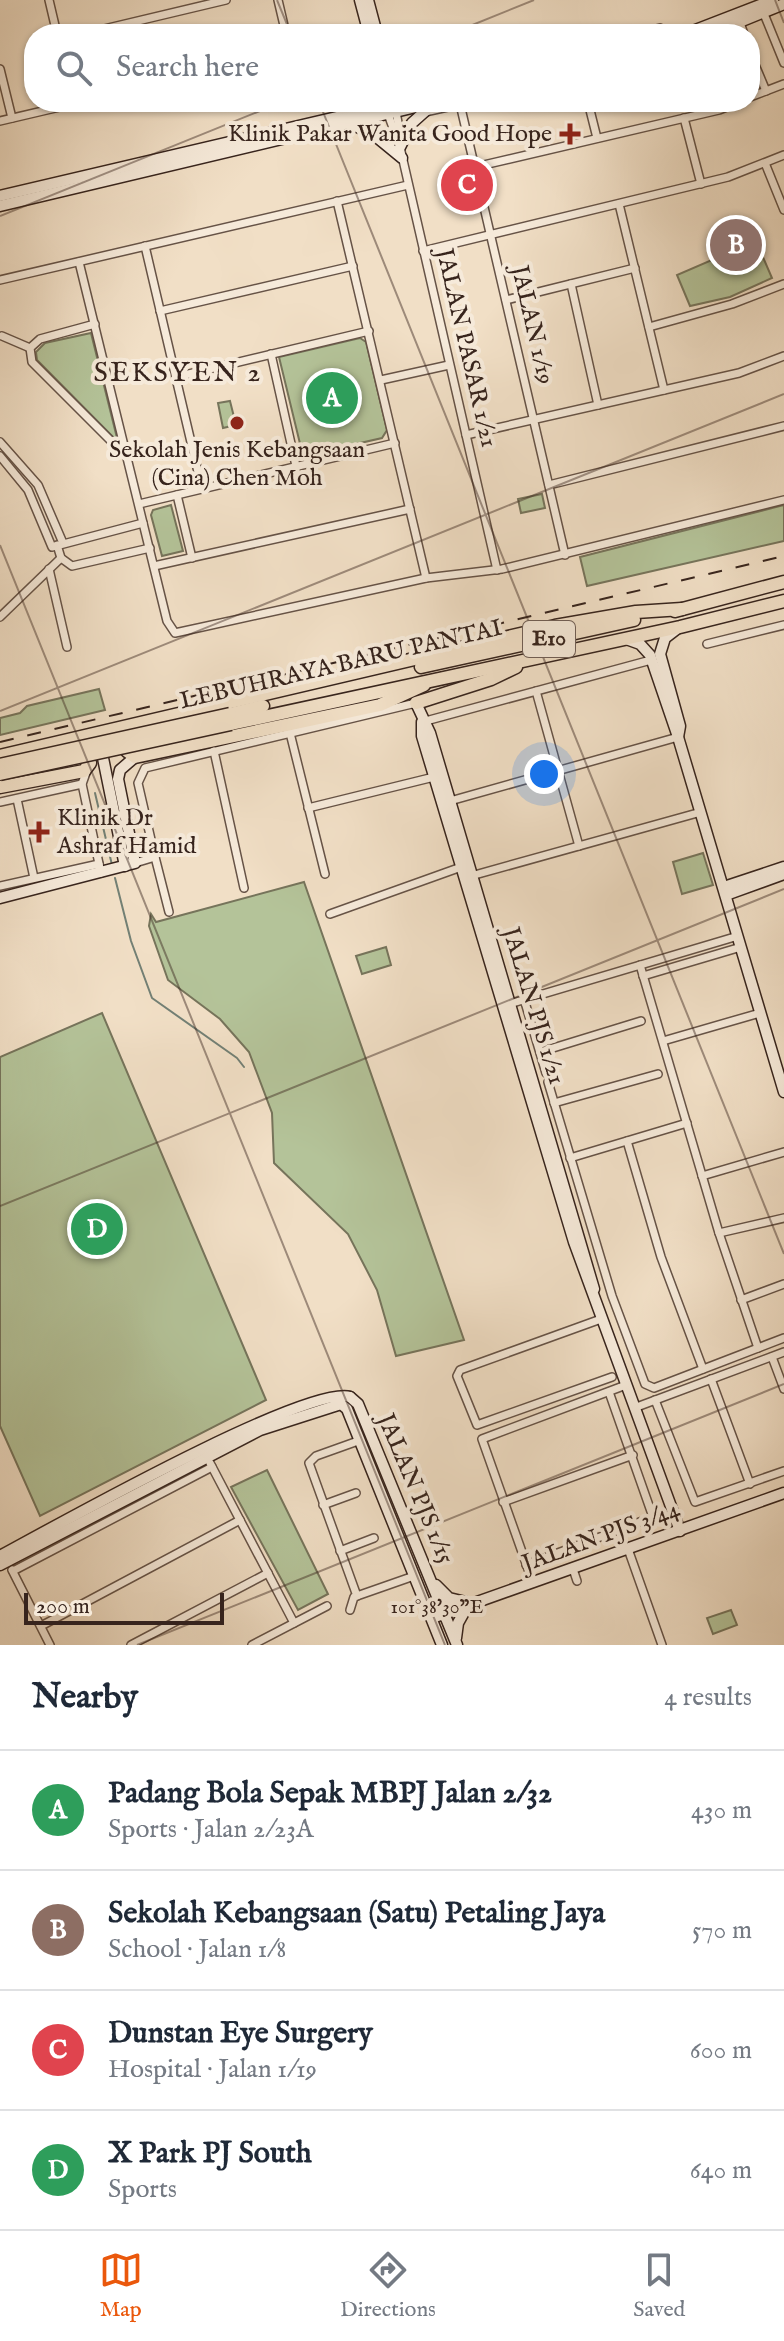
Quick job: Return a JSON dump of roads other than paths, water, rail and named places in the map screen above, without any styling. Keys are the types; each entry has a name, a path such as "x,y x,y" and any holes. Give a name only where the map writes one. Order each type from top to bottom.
{"highway":[{"name":"LEBUHRAYA BARU PANTAI","path":"0,765 682,609 784,582"},
{"name":"LEBUHRAYA BARU PANTAI","path":"0,774 626,639 784,601"},
{"path":"0,756 140,726 555,626 636,612 682,609"},
{"path":"416,703 491,679 533,659"},
{"path":"140,726 125,742 127,751 135,757 380,705 409,695 433,679"},
{"path":"0,787 88,768 88,749 78,742 68,741"}],"main road":[{"path":"360,0 366,24"},
{"path":"368,0 374,24"},
{"path":"740,23 773,0"},
{"path":"716,24 784,4"},
{"path":"0,196 348,119 354,112"},
{"path":"0,206 372,112"},
{"path":"348,119 401,153 412,123 423,113"},
{"path":"678,737 680,726 660,654 665,638 680,627"},
{"path":"626,639 640,644 651,660 678,737 783,1087"},
{"name":"JALAN PJS 1/21","path":"416,703 434,777 507,1004 574,1242 680,1531"},
{"name":"JALAN PJS 1/21","path":"422,722 430,733 450,801 463,870"},
{"path":"130,865 103,758 109,740 140,726"},
{"path":"130,865 118,779 120,770 135,757"},
{"path":"0,898 100,869 130,865"},
{"path":"725,891 784,867"},
{"path":"725,891 784,874"},
{"path":"208,1458 265,1419 333,1396 348,1401"},
{"path":"5,1561 260,1430 325,1406 348,1401"},
{"name":"JALAN PJS 1/15","path":"442,1645 358,1441 350,1419 348,1401 358,1404 457,1645"},
{"path":"325,1406 339,1411 358,1441"},
{"name":"JALAN PJS 3/44","path":"432,1618 784,1493"},
{"path":"432,1581 449,1598 470,1603 458,1623 457,1645"}],"street":[{"path":"49,0 55,24"},
{"path":"125,24 226,0"},
{"path":"278,0 284,24"},
{"path":"762,9 784,63"},
{"path":"0,69 12,118"},
{"path":"760,77 766,91"},
{"path":"760,93 784,84"},
{"path":"0,121 38,112"},
{"name":"JALAN PASAR 1/21","path":"393,112 497,570"},
{"path":"423,113 427,112"},
{"name":"JALAN 1/19","path":"462,112 565,555"},
{"path":"590,112 597,138"},
{"path":"475,167 705,112"},
{"path":"684,118 701,184"},
{"path":"423,251 701,184 784,155"},
{"path":"765,163 784,210"},
{"path":"0,280 408,185"},
{"path":"337,201 426,578"},
{"path":"619,204 664,390"},
{"path":"145,246 202,489"},
{"path":"79,262 167,621 173,631 180,633 426,578 497,570 784,500"},
{"path":"160,311 353,266"},
{"path":"506,300 635,268"},
{"path":"571,284 598,405"},
{"path":"649,327 732,304 784,284"},
{"path":"30,348 40,339 95,324"},
{"path":"176,377 369,331"},
{"path":"2,336 30,348"},
{"path":"30,348 32,362 127,456"},
{"path":"271,354 296,466"},
{"path":"466,435 739,373 784,356"},
{"path":"381,380 449,365"},
{"path":"549,485 784,426"},
{"path":"0,442 38,485 61,558 72,566 150,548"},
{"path":"139,504 395,443"},
{"path":"0,456 28,490 58,545"},
{"path":"177,495 192,558"},
{"path":"154,566 410,509"},
{"path":"58,545 143,523"},
{"path":"0,617 61,558"},
{"path":"49,569 67,647"},
{"path":"707,644 784,625"},
{"path":"422,722 651,660"},
{"path":"536,691 579,846"},
{"path":"169,912 138,783 141,772 152,765 416,703"},
{"path":"290,733 325,874"},
{"path":"450,801 678,737"},
{"path":"214,751 244,888"},
{"path":"0,886 100,869 82,784 88,768"},
{"path":"308,808 434,777"},
{"path":"0,802 82,784"},
{"path":"17,799 34,878"},
{"path":"330,914 463,870 579,846 701,812"},
{"path":"130,865 155,857"},
{"path":"507,1004 640,965 740,941"},
{"path":"643,976 740,941"},
{"path":"640,965 719,1233 758,1348"},
{"path":"524,999 610,1289 645,1384 654,1388 784,1338"},
{"path":"663,1041 760,1013"},
{"path":"540,1052 641,1021"},
{"path":"554,1103 658,1074"},
{"path":"570,1158 687,1123"},
{"path":"627,1141 661,1257 703,1369"},
{"path":"702,1176 784,1152"},
{"path":"719,1233 784,1218"},
{"path":"741,1300 784,1284"},
{"path":"601,1319 457,1372 473,1422 482,1424 612,1377"},
{"path":"634,1408 784,1352"},
{"path":"772,1357 784,1389"},
{"path":"711,1379 750,1484"},
{"path":"533,1583 483,1445 485,1437 626,1385"},
{"path":"526,1565 647,1521 654,1513 609,1392"},
{"path":"655,1400 695,1502 784,1471"},
{"path":"357,1596 309,1467 311,1458 358,1441"},
{"path":"503,1502 633,1455"},
{"path":"208,1458 294,1623"},
{"path":"323,1505 356,1493"},
{"path":"41,1626 240,1520"},
{"path":"340,1551 374,1538"},
{"path":"628,1549 662,1645"},
{"path":"5,1561 50,1645"},
{"path":"573,1569 577,1581"},
{"path":"131,1645 268,1573"},
{"path":"350,1610 350,1600 357,1596 414,1576"},
{"path":"252,1645 327,1606"}],"waterway":[{"path":"95,793 112,865"},
{"path":"115,878 131,941 152,998 237,1058 244,1067"}],"railway":[{"path":"0,742 784,556"}],"place":[{"name":"Klinik Pakar Wanita Good Hope","path":"570,134"},
{"name":"Dunstan Eye Surgery","path":"467,185"},
{"name":"Sekolah Kebangsaan (Satu) Petaling Jaya","path":"736,245"},
{"name":"Padang Bola Sepak MBPJ Jalan 2/32","path":"332,398"},
{"name":"Sekolah Jenis Kebangsaan (Cina) Chen Moh","path":"237,423"},
{"name":"Klinik Dr Ashraf Hamid","path":"39,832"},
{"name":"X Park PJ South","path":"97,1229"}],"district":[{"name":"SEKSYEN 2","path":"178,373"}]}
